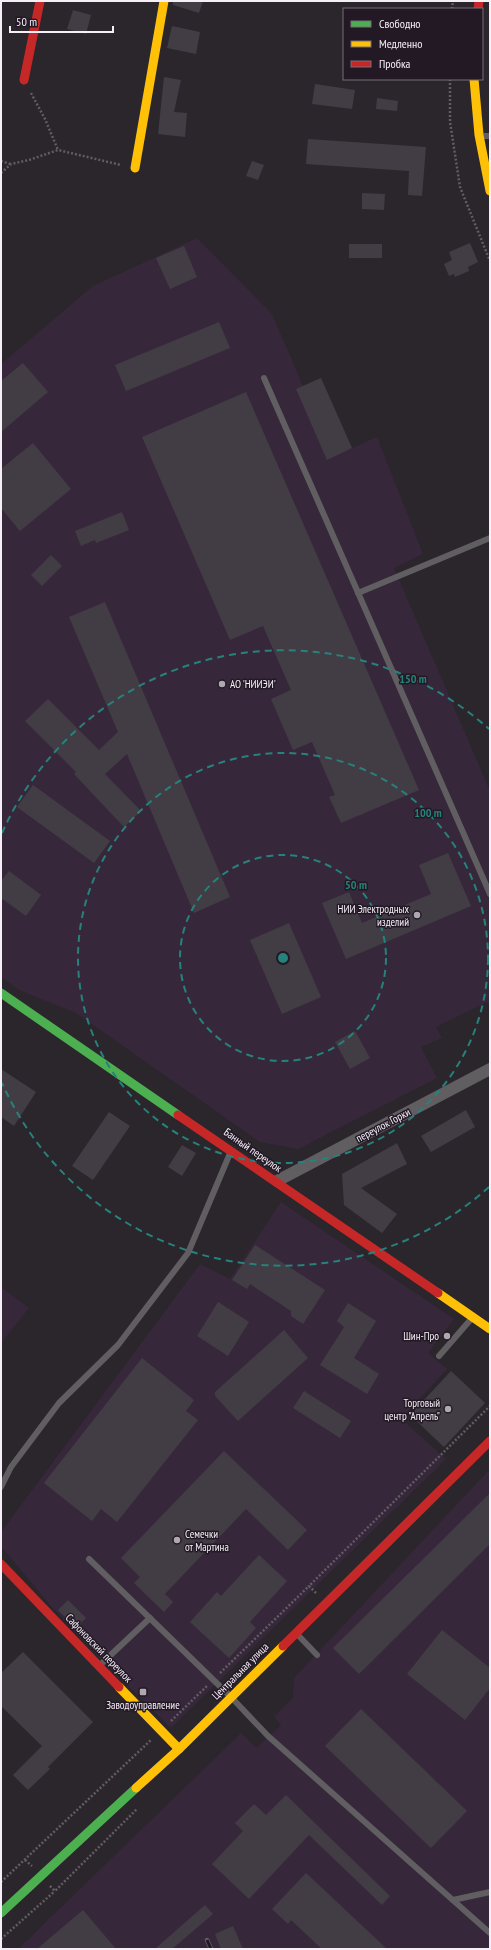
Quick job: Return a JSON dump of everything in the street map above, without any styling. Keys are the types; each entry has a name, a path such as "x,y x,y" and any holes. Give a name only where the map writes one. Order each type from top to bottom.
{"street":[{"path":"24,80 40,1"},
{"path":"135,168 164,1"},
{"path":"474,80 475,113 490,191"},
{"name":"Банный переулок","path":"1,992 490,1329"},
{"name":"переулок Горки","path":"277,1181 490,1069"},
{"name":"Центральная улица","path":"1,1913 179,1749 490,1441"},
{"name":"Сафоновский переулок","path":"1,1564 179,1749"}],"lane":[{"path":"479,136 490,136"},
{"path":"264,378 490,894"},
{"path":"358,593 490,538"},
{"path":"1,1487 12,1467 60,1403 118,1345 188,1254 232,1150"},
{"path":"439,1356 473,1317"},
{"path":"89,1559 231,1697 268,1736 490,1933"},
{"path":"99,1666 150,1618"},
{"path":"296,1633 317,1655"},
{"path":"453,1900 490,1892"}],"path":[{"path":"24,80 45,119 58,150"},
{"path":"450,80 450,122 460,187 490,261"},
{"path":"1,161 11,164 29,160 58,150 135,168"},
{"path":"1,173 11,164"},
{"path":"1,1882 213,1680 490,1406"},
{"path":"309,1586 326,1603"},
{"path":"1,1938 55,1891"}],"shaded area":[{"name":"АО 'НИИЭИ'","path":"197,238 272,314 303,386 321,378 352,448 377,437 423,554 394,568 490,791 490,1007 487,1002 436,1027 442,1038 421,1047 437,1078 298,1149 260,1142 76,1013 19,990 1,977 1,364 93,286"},
{"path":"281,1202 454,1319 428,1353 447,1369 401,1419 446,1459 171,1728 102,1660 50,1605 1,1546 1,1532 200,1264 230,1279"},
{"path":"1,1287 29,1308 1,1343"},
{"path":"490,1469 490,1949 18,1949 241,1733 256,1748 281,1725 274,1717 293,1698 294,1678"}],"building":[{"path":"173,1 203,1 199,13 173,5"},
{"path":"73,10 91,15 86,34 67,29"},
{"path":"172,26 200,32 196,54 167,48"},
{"path":"164,77 181,80 174,112 187,113 185,137 158,134"},
{"path":"315,84 355,90 352,109 312,104"},
{"path":"377,98 398,101 397,111 376,109"},
{"path":"308,139 426,147 422,196 408,195 409,171 306,164"},
{"path":"252,161 264,165 258,180 246,176"},
{"path":"362,193 385,194 384,210 362,209"},
{"path":"470,243 478,262 468,267 469,271 455,277 454,274 449,276 444,264 452,260 449,252"},
{"path":"349,244 382,244 382,258 349,258"},
{"path":"184,246 197,277 170,289 156,258"},
{"path":"219,322 230,348 126,391 115,365"},
{"path":"23,363 48,392 1,432 1,381"},
{"path":"321,378 352,448 327,460 296,389"},
{"path":"246,392 419,790 341,823 329,797 335,795 312,742 293,750 271,699 291,690 263,626 230,640 142,437"},
{"path":"33,443 71,489 20,531 1,508 1,469"},
{"path":"122,512 129,530 96,543 95,540 81,546 75,531"},
{"path":"51,555 62,566 42,586 31,575"},
{"path":"105,602 230,897 194,913 127,754 105,774 141,811 124,827 74,774 76,772 25,721 48,699 99,750 118,732 69,617"},
{"path":"33,785 110,841 94,863 17,807"},
{"name":"НИИ Электродных изделий","path":"448,853 471,906 346,959 322,903 349,892 362,923 431,894 419,865"},
{"path":"9,871 41,895 26,916 1,898 1,881"},
{"path":"289,923 321,997 282,1014 250,940"},
{"path":"355,1031 370,1058 350,1069 335,1042"},
{"path":"1,1069 36,1092 14,1126 1,1117"},
{"path":"466,1110 475,1127 431,1152 421,1136"},
{"path":"109,1112 130,1126 93,1180 72,1166"},
{"path":"397,1143 407,1164 361,1188 397,1214 382,1233 344,1205 342,1174"},
{"path":"182,1145 196,1153 182,1176 168,1167"},
{"path":"255,1245 325,1290 303,1324 291,1316 291,1311 250,1284 247,1289 232,1280"},
{"path":"218,1302 249,1322 228,1356 197,1336"},
{"path":"348,1303 376,1321 354,1358 379,1374 367,1394 320,1365 344,1327 337,1321"},
{"path":"284,1330 308,1358 238,1421 215,1396 215,1392"},
{"path":"142,1358 194,1400 186,1411 198,1420 117,1522 101,1509 92,1521 44,1483"},
{"name":"Торговый центр \"Апрель\"","path":"451,1371 485,1403 444,1447 410,1415"},
{"path":"304,1391 351,1421 340,1438 293,1408"},
{"name":"Семечки от Мартина","path":"224,1451 307,1530 288,1550 246,1509 165,1594 173,1602 164,1612 134,1583 140,1577 121,1558"},
{"path":"490,1493 490,1544 359,1674 333,1648"},
{"path":"259,1555 287,1581 250,1622 256,1628 229,1658 190,1622 217,1592 221,1596"},
{"path":"68,1600 86,1618 76,1628 58,1610"},
{"path":"442,1630 490,1668 490,1688 465,1720 407,1674"},
{"path":"23,1652 93,1722 48,1767 50,1769 28,1790 13,1775 42,1746 1,1706 1,1673"},
{"path":"361,1709 467,1811 431,1848 325,1746"},
{"path":"286,1795 390,1896 382,1905 309,1835 249,1899 212,1864 243,1831 235,1823 254,1804 266,1815"},
{"path":"306,1873 387,1949 322,1949 291,1920 288,1924 272,1909"},
{"path":"205,1905 213,1914 172,1949 155,1949"},
{"path":"83,1910 116,1949 37,1949"},
{"path":"233,1926 243,1949 221,1949 215,1934"}],"railway":[{"path":"207,1940 211,1949"}],"traffic: fast":[{"path":"1,993 178,1115"},
{"path":"1,1913 136,1788"}],"traffic: slow":[{"path":"135,168 164,1"},
{"path":"474,80 479,135 490,191"},
{"path":"438,1293 490,1329"},
{"path":"136,1788 179,1749 283,1646"},
{"path":"119,1687 179,1749"}],"traffic: jam":[{"path":"24,80 40,1"},
{"path":"478,8 479,1"},
{"path":"178,1115 438,1293"},
{"path":"283,1646 490,1441"},
{"path":"1,1564 119,1687"}],"place":[{"name":"АО 'НИИЭИ'","path":"222,684"},
{"name":"НИИ Электродных изделий","path":"417,915"},
{"name":"Шин-Про","path":"447,1336"},
{"name":"Торговый центр \"Апрель\"","path":"448,1409"},
{"name":"Семечки от Мартина","path":"177,1540"},
{"name":"Заводоуправление","path":"143,1692"}]}
